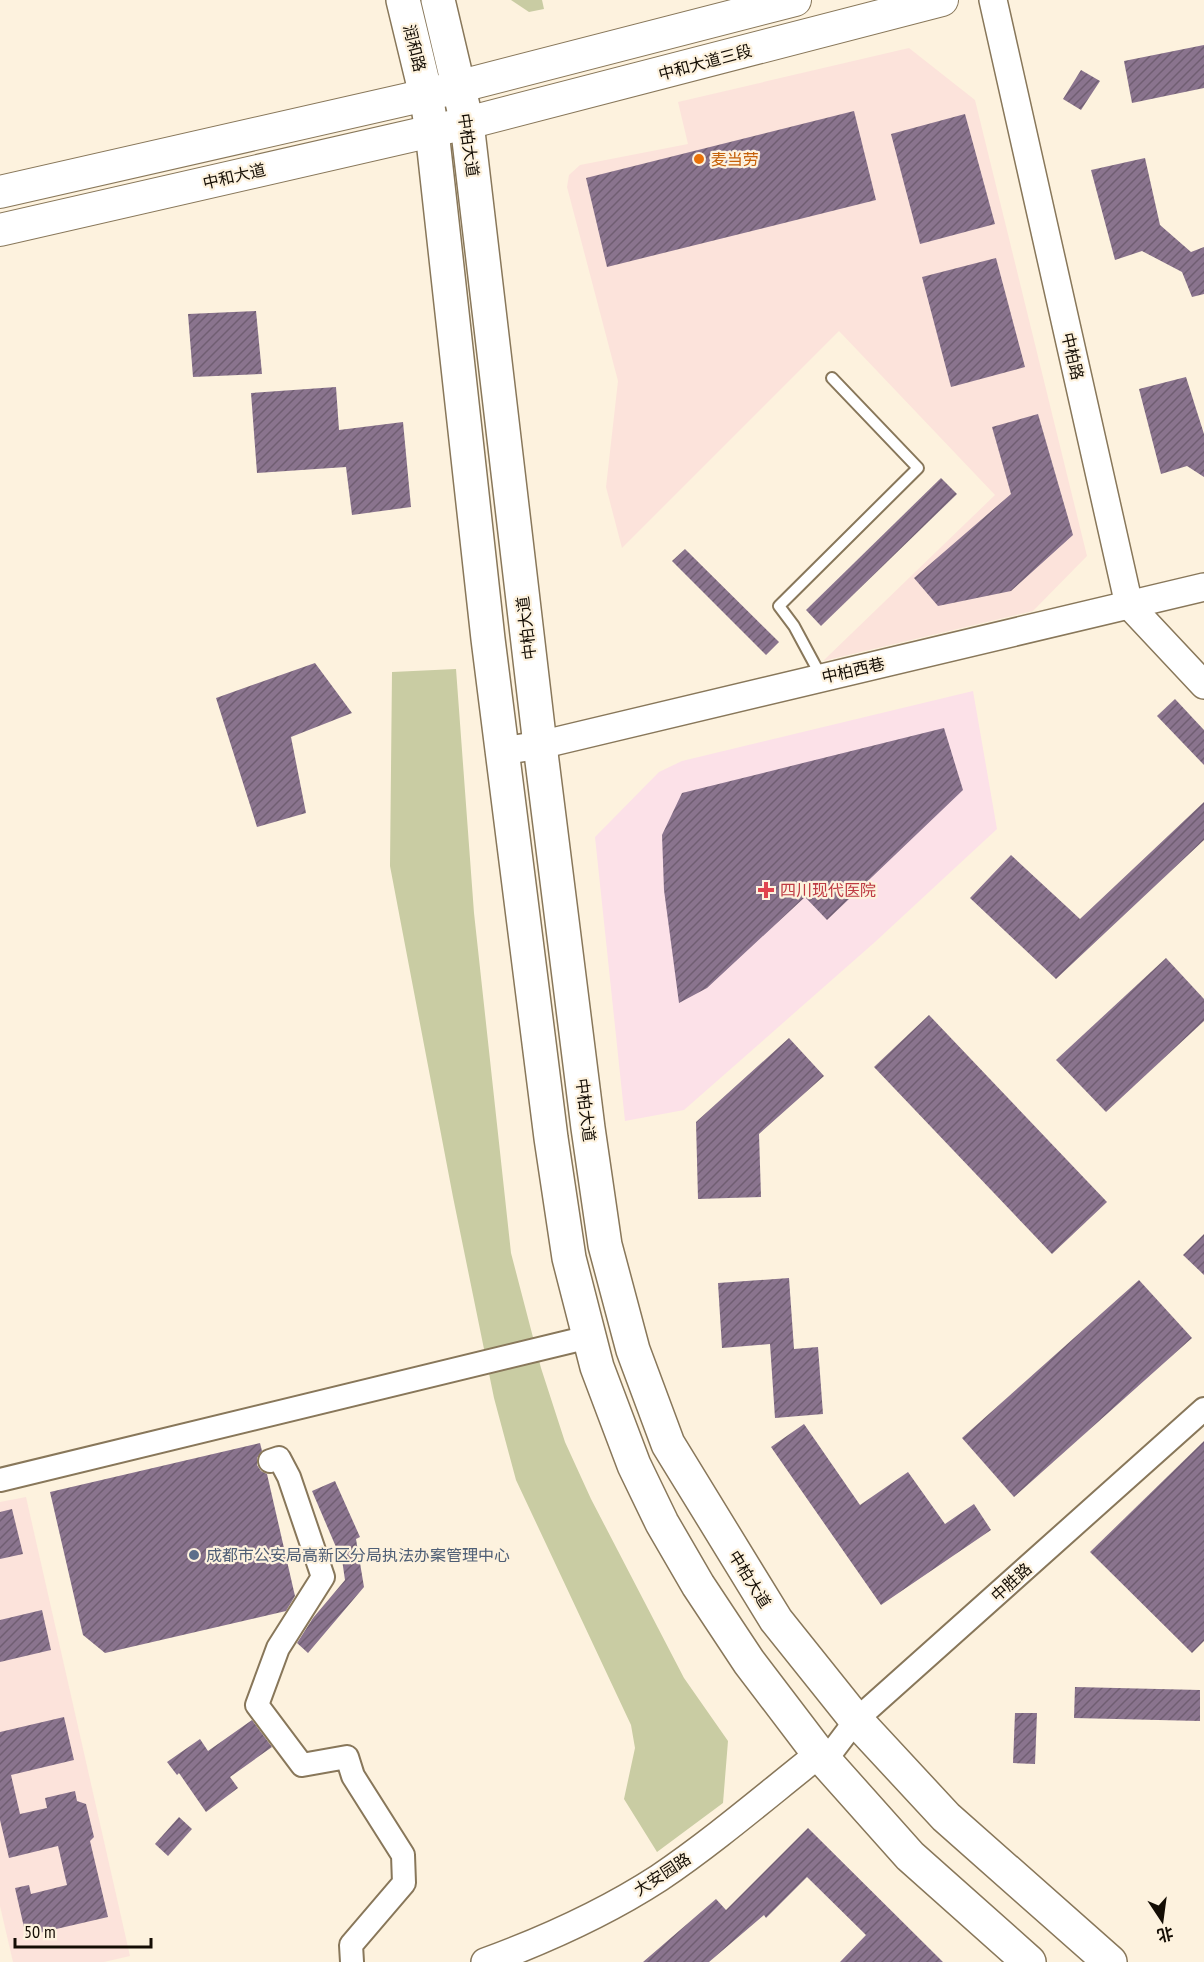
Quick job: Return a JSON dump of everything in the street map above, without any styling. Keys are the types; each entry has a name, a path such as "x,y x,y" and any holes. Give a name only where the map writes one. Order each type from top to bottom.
{"main road":[{"name":"润和路","path":"403,0 426,95"},
{"name":"润和路","path":"438,0 458,86"},
{"path":"0,192 426,95 795,0"},
{"name":"中和大道三段","path":"467,123 942,0"},
{"name":"中柏大道","path":"458,86 467,123 540,744 587,1116 605,1245 633,1350 668,1444 776,1620 856,1720 946,1817 1110,1962"},
{"path":"426,95 432,131 488,639 568,1258 597,1366 634,1465 662,1523 698,1585 749,1662 825,1761 910,1856 1029,1962"},
{"name":"中和大道","path":"0,230 467,123"}],"street":[{"name":"中柏路","path":"993,0 1129,605"},
{"name":"中柏西巷","path":"502,751 1204,588"},
{"path":"1129,605 1204,685"},
{"path":"0,1480 589,1337"},
{"name":"中胜路","path":"825,1761 856,1720 1204,1409"},
{"path":"270,1461 279,1458 289,1476 322,1577 278,1648 257,1705 303,1765 347,1757 353,1776 403,1855 404,1882 351,1945 352,1962"},
{"path":"535,1962 614,1925 825,1761"},
{"name":"大安园路","path":"486,1962 527,1947 588,1918 657,1879 825,1761"}],"lane":[{"path":"822,678 794,626 779,606 918,468 832,378"}],"shaded area":[{"path":"909,48 975,100 1087,556 1033,611 823,661 995,495 839,331 622,548 606,487 618,381 567,187 569,175 580,165 688,144 678,102"},
{"name":"四川现代医院","path":"973,691 997,829 875,942 684,1110 625,1121 595,837 659,772 682,761"},
{"path":"26,1497 130,1956 104,1962 13,1962 0,1906 0,1502"}],"green space":[{"path":"511,0 542,0 544,9 529,12"},
{"path":"456,669 474,913 511,1253 541,1368 565,1442 591,1499 684,1678 728,1741 723,1803 657,1852 624,1799 635,1748 631,1725 516,1480 494,1398 390,866 392,672"}],"building":[{"path":"1204,45 1204,88 1132,103 1124,61"},
{"path":"1081,70 1100,81 1081,110 1063,99"},
{"path":"854,111 876,200 607,267 586,178"},
{"path":"965,114 995,224 920,244 891,134"},
{"path":"1145,158 1160,225 1191,252 1204,247 1204,294 1192,297 1182,272 1142,251 1115,260 1091,170"},
{"path":"996,258 1025,367 951,387 922,277"},
{"path":"256,311 262,374 193,377 188,314"},
{"path":"1186,377 1204,434 1204,477 1187,466 1161,474 1139,389"},
{"path":"336,387 339,430 403,422 411,507 352,515 346,467 257,473 251,393"},
{"path":"1038,414 1073,535 1011,591 938,606 914,578 1011,494 992,427"},
{"path":"941,478 957,494 821,626 806,610"},
{"path":"685,549 779,642 766,655 672,561"},
{"path":"315,663 352,713 291,737 306,813 257,827 216,698"},
{"path":"1175,699 1204,730 1204,765 1157,716"},
{"path":"944,728 963,790 827,920 805,897 707,988 679,1003 664,890 662,835 682,793"},
{"path":"1204,802 1204,840 1056,979 970,898 1011,855 1080,919"},
{"path":"1166,958 1204,999 1204,1021 1106,1112 1056,1060"},
{"path":"929,1015 1107,1202 1052,1254 874,1067"},
{"path":"789,1038 824,1076 759,1134 761,1197 698,1199 696,1122"},
{"path":"1204,1234 1204,1275 1183,1255"},
{"path":"789,1278 794,1349 818,1347 823,1414 775,1418 770,1344 722,1348 718,1283"},
{"path":"1139,1280 1192,1338 1014,1497 962,1438"},
{"path":"804,1424 860,1505 908,1472 945,1524 974,1504 991,1530 881,1605 771,1447"},
{"path":"1204,1441 1204,1641 1192,1653 1090,1552"},
{"path":"260,1443 262,1451 257,1458 257,1465 267,1474 295,1596 286,1611 105,1653 83,1635 50,1492"},
{"path":"335,1481 360,1537 356,1539 364,1587 308,1653 297,1643 313,1618 345,1580 340,1546 336,1547 312,1491"},
{"path":"12,1509 23,1554 0,1559 0,1512"},
{"path":"42,1610 51,1650 0,1662 0,1620"},
{"path":"1075,1687 1200,1690 1200,1721 1074,1718"},
{"path":"1015,1713 1037,1713 1035,1764 1013,1763"},
{"path":"64,1717 74,1760 11,1775 20,1814 47,1808 45,1798 75,1791 77,1801 86,1804 94,1837 90,1841 108,1917 26,1936 15,1888 29,1885 31,1894 67,1885 58,1846 9,1858 0,1820 0,1732"},
{"path":"252,1720 272,1747 230,1777 238,1788 206,1812 179,1773 177,1775 167,1762 200,1739 208,1751"},
{"path":"179,1817 192,1829 168,1856 155,1844"},
{"path":"808,1828 943,1962 840,1962 866,1935 807,1877 766,1918 764,1915 709,1962 643,1962 716,1899 726,1910"}],"place":[{"name":"麦当劳","path":"699,159"},
{"name":"四川现代医院","path":"766,890"},
{"name":"成都市公安局高新区分局执法办案管理中心","path":"194,1555"}]}
